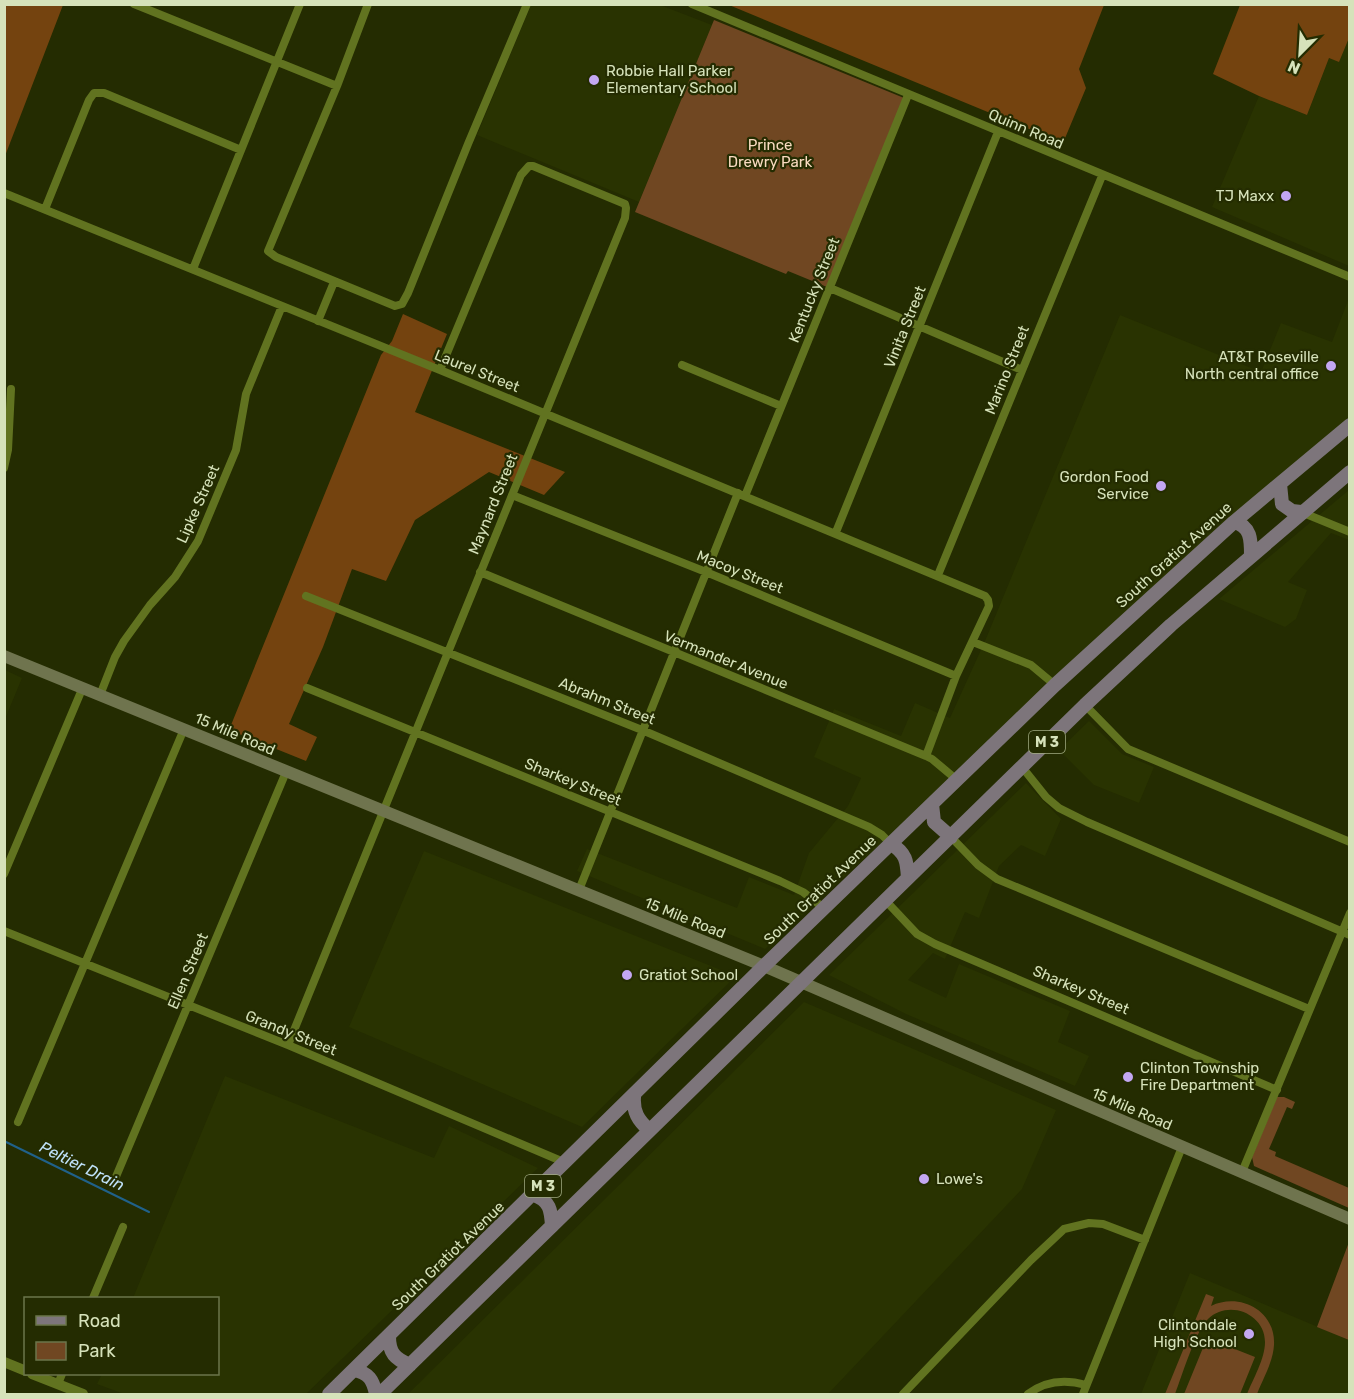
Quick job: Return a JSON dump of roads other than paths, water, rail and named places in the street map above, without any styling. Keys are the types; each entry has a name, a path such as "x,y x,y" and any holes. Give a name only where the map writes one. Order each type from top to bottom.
{"main road":[{"name":"South Gratiot Avenue","path":"329,1395 634,1097 764,966 1055,685 1234,522 1350,425"},
{"name":"M 3","path":"378,1395 1085,705 1171,625 1350,472"},
{"path":"1280,484 1282,504 1292,511 1301,512"},
{"path":"1234,522 1248,530 1251,555"},
{"name":"15 Mile Road","path":"4,656 764,966 1350,1219"},
{"path":"932,804 934,822 951,837"},
{"path":"891,844 906,856 908,878"},
{"path":"634,1097 633,1104 637,1117 649,1130"},
{"path":"534,1195 546,1201 549,1206 552,1226"},
{"path":"389,1336 392,1353 396,1359 410,1365"},
{"path":"354,1370 368,1375 378,1395"}],"street":[{"path":"134,4 337,86"},
{"path":"193,269 300,4"},
{"path":"368,4 337,86 268,251 276,257 334,282 390,305 399,306 405,301 528,4"},
{"name":"Quinn Road","path":"692,4 1350,277"},
{"path":"45,209 92,95 99,92 241,150"},
{"name":"Kentucky Street","path":"579,890 706,572 782,406 908,95"},
{"name":"Vinita Street","path":"836,532 998,132"},
{"name":"Maynard Street","path":"288,1046 625,218 627,207 619,201 533,166 526,168 520,175 440,370"},
{"name":"Marino Street","path":"938,575 1102,176"},
{"name":"Laurel Street","path":"4,193 836,532 980,593 988,600 988,606 973,642"},
{"path":"318,321 334,282"},
{"path":"830,288 1022,370"},
{"name":"Lipke Street","path":"100,695 124,641 150,605 175,577 198,541 236,450 246,394 282,306"},
{"path":"682,365 782,406"},
{"path":"4,468 8,450 11,389"},
{"name":"Macoy Street","path":"512,495 706,572 956,676"},
{"path":"1301,512 1350,532"},
{"name":"Vermander Avenue","path":"480,572 926,756 957,780"},
{"name":"Abrahm Street","path":"306,596 642,730 860,823 882,835 891,844"},
{"path":"926,756 956,676 973,642 1031,665 1055,685"},
{"path":"4,874 83,687"},
{"name":"Sharkey Street","path":"307,687 793,886 825,909"},
{"path":"1085,705 1128,749 1350,842"},
{"path":"18,1122 184,729"},
{"path":"1022,767 1059,808 1346,933"},
{"name":"Ellen Street","path":"115,1179 286,772"},
{"path":"951,837 978,865 997,879 1309,1010"},
{"name":"Sharkey Street","path":"885,900 917,934 935,944 1277,1090"},
{"path":"1242,1172 1309,1010 1346,933 1350,913"},
{"name":"Grandy Street","path":"4,931 288,1046 567,1163"},
{"path":"1083,1395 1182,1148"},
{"path":"903,1395 1031,1260 1064,1229 1089,1223 1102,1224 1145,1240"},
{"path":"94,1297 123,1227"},
{"path":"4,1362 24,1370"},
{"path":"38,1375 60,1379 83,1395"},
{"path":"1028,1395 1041,1386 1054,1382 1086,1385"}],"waterway":[{"name":"Peltier Drain","path":"4,1141 149,1212"}],"place":[{"name":"Robbie Hall Parker Elementary School","path":"594,80"},
{"name":"TJ Maxx","path":"1286,196"},
{"name":"AT&T Roseville North central office","path":"1331,366"},
{"name":"Gordon Food Service","path":"1161,486"},
{"name":"Gratiot School","path":"627,975"},
{"name":"Clinton Township Fire Department","path":"1128,1077"},
{"name":"Lowe's","path":"924,1179"},
{"name":"Clintondale High School","path":"1249,1334"}],"park label":[{"name":"Prince Drewry Park","path":"770,154"}]}
